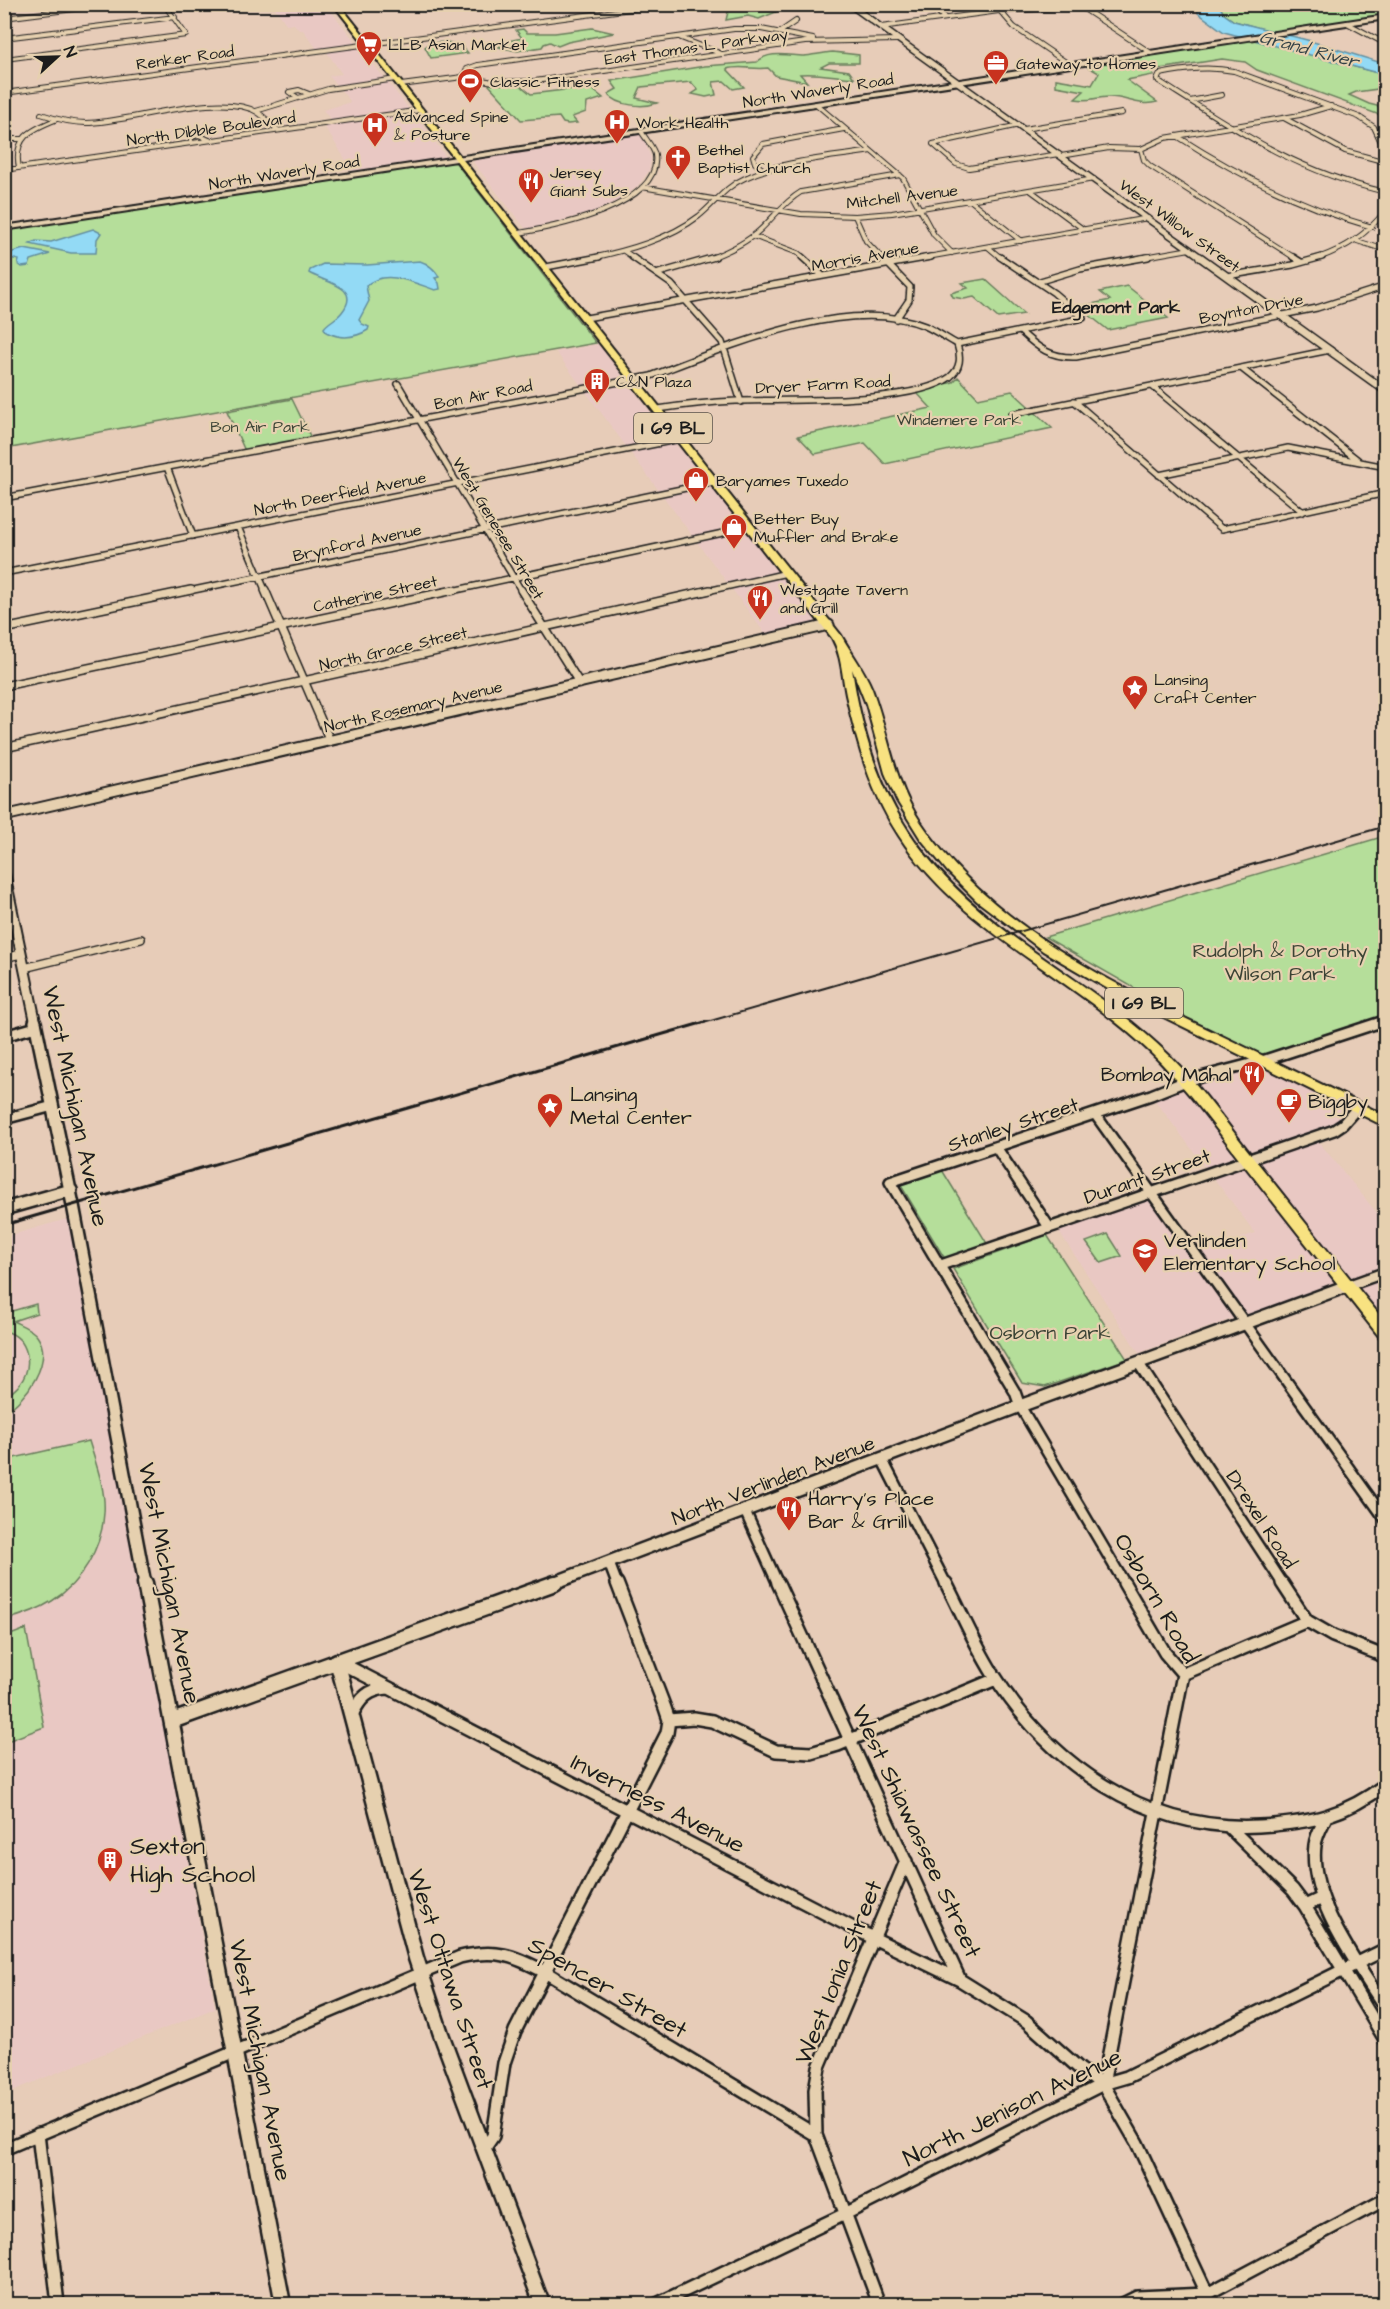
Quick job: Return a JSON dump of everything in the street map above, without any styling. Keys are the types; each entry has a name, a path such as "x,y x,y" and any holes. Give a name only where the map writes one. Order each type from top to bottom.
{"main road":[{"name":"I 69 BL","path":"336,4 829,625 858,666 865,683 887,765 907,810 935,850 975,893 1029,937 1083,972 1386,1122"},
{"name":"North Waverly Road","path":"4,228 1386,17"},
{"name":"I 69 BL","path":"845,650 848,681 870,768 893,818 915,852 946,887 985,923 1095,1000 1142,1037 1186,1081 1386,1335"}],"street":[{"path":"4,18 113,4"},
{"path":"5,57 186,35 164,4"},
{"name":"Renker Road","path":"4,93 668,4"},
{"name":"West Willow Street","path":"849,4 1386,391"},
{"path":"928,4 945,18"},
{"path":"994,4 1020,32 1070,65"},
{"path":"881,27 999,11 1128,4"},
{"path":"1079,6 1151,53"},
{"path":"4,38 175,17"},
{"path":"780,32 796,21"},
{"path":"4,22 7,28 4,33"},
{"path":"1347,23 1386,44"},
{"path":"256,111 328,89 463,76 467,69 478,65 678,37 743,29 780,32 805,40"},
{"path":"678,37 723,54"},
{"name":"East Thomas L Parkway","path":"463,76 488,82 525,82 805,40 861,42 897,40"},
{"path":"1386,153 1374,127 1359,117 1223,68 1160,74 1156,80 1305,170 1386,192"},
{"path":"298,98 289,92 299,90 309,94"},
{"path":"1190,101 1222,95"},
{"path":"816,104 900,175 934,235 952,253"},
{"path":"41,114 55,120 89,123 171,109 216,105 239,106 256,111 278,130"},
{"path":"1122,113 1022,127 933,144 956,164 965,168 1109,148 1140,149 1154,141 1284,118 1332,106"},
{"name":"North Dibble Boulevard","path":"4,170 421,110"},
{"path":"1284,118 1340,150 1386,162"},
{"path":"19,168 15,150 22,139 33,130 55,120"},
{"path":"764,170 754,162 752,157 753,153 763,144 844,129"},
{"path":"519,234 594,215 620,203 642,188 652,173 656,158 652,146 641,131"},
{"path":"1177,136 1232,171 1275,193 1326,213 1372,227"},
{"path":"4,139 22,139"},
{"path":"1140,149 1144,160 1150,166 1301,262"},
{"path":"546,267 624,251 663,237 683,227 736,182 764,170 871,152"},
{"path":"659,273 712,258 753,236 791,197 801,192 900,175"},
{"name":"Mitchell Avenue","path":"642,188 810,215 855,216 920,208 1094,179"},
{"path":"1030,190 1083,230"},
{"path":"970,200 1021,241"},
{"path":"1227,276 1328,255 1357,242 1386,210"},
{"path":"855,216 866,241 906,282 911,292 909,300 896,319"},
{"name":"Morris Avenue","path":"586,318 1148,218"},
{"path":"753,236 798,253 823,276"},
{"path":"1357,242 1386,250"},
{"path":"957,344 1083,318 1054,293 1007,263 988,246"},
{"path":"1037,282 1080,269 1190,249"},
{"path":"624,251 659,273 686,300 724,347 723,353 741,402"},
{"name":"Boynton Drive","path":"1021,332 1045,354 1067,358 1334,304 1386,286"},
{"name":"Bon Air Road","path":"4,498 651,376 724,347 768,333 825,322 862,318 896,319 937,331 957,344"},
{"name":"Dryer Farm Road","path":"658,409 697,404 849,398 927,388 948,379 955,373 961,359 957,344"},
{"path":"1012,414 1330,350"},
{"path":"1241,368 1361,462"},
{"name":"West Genesee Street","path":"398,384 544,629 580,684"},
{"path":"1152,386 1303,512"},
{"path":"1074,401 1217,527 1227,529 1386,493"},
{"name":"North Deerfield Avenue","path":"4,573 681,439"},
{"path":"1159,475 1288,448 1386,467"},
{"path":"167,467 193,536"},
{"name":"Brynford Avenue","path":"4,629 715,482"},
{"path":"238,527 330,741"},
{"name":"Catherine Street","path":"4,686 751,527"},
{"name":"North Grace Street","path":"4,748 787,573"},
{"name":"North Rosemary Avenue","path":"4,816 829,625"},
{"name":"West Michigan Avenue","path":"4,871 70,1190 283,2304"},
{"path":"24,968 141,939"},
{"path":"4,958 21,954"},
{"name":"Stanley Street","path":"890,1182 1095,1114 1186,1081 1262,1061 1386,1021"},
{"path":"4,1036 36,1027"},
{"path":"4,1119 53,1106"},
{"name":"Durant Street","path":"940,1266 1334,1130 1343,1124 1357,1108"},
{"path":"1095,1114 1385,1519"},
{"path":"996,1147 1049,1227"},
{"name":"Osborn Road","path":"890,1182 1015,1392 1020,1406 1165,1653 1183,1674 1103,2084"},
{"path":"4,1209 70,1190"},
{"name":"North Verlinden Avenue","path":"172,1721 609,1563 1020,1406 1386,1272"},
{"name":"Drexel Road","path":"1139,1364 1307,1621 1333,1636 1386,1657"},
{"path":"882,1459 996,1679 1022,1716 1056,1753 1088,1776 1127,1799 1155,1812 1230,1828 1310,1823 1325,1819 1371,1797 1386,1784"},
{"name":"West Shiawassee Street","path":"745,1512 960,1980 1026,2021 1081,2070 1103,2084 1137,2143 1210,2299"},
{"path":"484,2150 493,2136 504,2063 515,2031 667,1733 669,1720 609,1563"},
{"path":"1183,1674 1307,1621"},
{"name":"Inverness Avenue","path":"337,1661 873,1938 960,1980"},
{"name":"West Ottawa Street","path":"337,1661 421,1973 542,2304"},
{"path":"669,1720 694,1718 712,1721 776,1751 794,1754 812,1753 851,1740 996,1679"},
{"path":"352,1715 358,1702 366,1693 377,1688 389,1688"},
{"path":"1325,1819 1314,1846 1316,1876 1322,1898 1386,2009"},
{"path":"1230,1828 1293,1890 1305,1906 1386,2041"},
{"name":"West Ionia Street","path":"879,2304 816,2135 815,2090 819,2067 906,1861"},
{"path":"1305,1906 1322,1898"},
{"name":"North Jenison Avenue","path":"657,2304 845,2214 1103,2084 1126,2077 1386,1949"},
{"name":"Spencer Street","path":"4,2149 459,1957 482,1951 504,1952 545,1972 816,2135"},
{"path":"38,2134 58,2304"},
{"path":"1123,2304 1137,2297 1210,2299 1386,2199"}],"shaded area":[{"path":"273,5 326,5 410,110 331,120 323,110 351,102 329,76 342,74 324,48 317,49 303,30 299,30 294,24 287,25"},
{"path":"414,113 446,157 353,171 324,126"},
{"path":"640,135 645,142 651,158 649,171 637,187 621,199 597,211 530,229 525,228 473,162 478,158"},
{"path":"598,344 677,446 751,527 829,625 769,639 556,352"},
{"path":"1262,1061 1357,1108 1343,1124 1315,1137 1385,1223 1385,1336 1347,1286 1246,1324 1242,1308 1201,1253 1255,1233 1151,1095"},
{"name":"Verlinden Elementary School","path":"1148,1198 1234,1318 1139,1353 1058,1230"},
{"path":"70,1218 215,2008 5,2094 5,1237"}],"green space":[{"path":"757,4 776,12 759,19 748,16 726,20 729,8"},
{"path":"1219,5 1385,5 1385,15 1274,32 1234,21 1224,14"},
{"path":"592,28 614,33 558,46 550,42 542,47 517,51 499,47 504,42 522,38 516,30 523,29 527,33 555,33"},
{"path":"1253,39 1385,75 1385,88 1349,95 1385,108 1385,117 1257,70 1245,62 1222,59 1153,70 1153,75 1127,80 1157,102 1138,103 1109,97 1075,99 1084,91 1056,86 1056,79 1092,85 1099,73 1086,66"},
{"path":"447,42 462,46 468,53 431,58 425,47 431,43"},
{"path":"833,52 859,55 859,63 829,63 821,67 849,71 854,78 800,74 807,82 776,76 768,68 737,67 727,69 744,87 733,89 724,81 713,82 716,95 706,97 692,94 698,90 691,82 641,87 636,98 657,103 651,105 638,106 624,103 608,94 617,89 611,81 705,66 757,62 773,55 804,56"},
{"path":"491,83 520,85 531,94 587,85 603,98 587,103 586,112 572,117 577,123 563,123 559,117 521,120 489,85"},
{"path":"456,163 596,343 5,449 5,230"},
{"path":"985,279 1024,314 998,318 974,297 964,299 953,297 951,293 968,288 962,283"},
{"path":"1127,286 1168,318 1108,330 1079,307 1110,300 1100,292"},
{"name":"Windemere Park","path":"958,377 978,398 1012,391 1052,428 885,464 865,443 815,454 798,436 931,408 916,392 953,382"},
{"name":"Bon Air Park","path":"292,399 311,438 245,451 227,411"},
{"name":"Rudolph & Dorothy Wilson Park","path":"1385,836 1385,1022 1262,1061 1045,937"},
{"path":"942,1170 988,1245 945,1259 900,1184"},
{"path":"1108,1234 1122,1256 1101,1263 1086,1242"},
{"name":"Osborn Park","path":"1047,1235 1127,1359 1045,1387 1022,1383 953,1269"},
{"path":"36,1304 37,1313 13,1321 37,1336 42,1346 40,1368 29,1389 13,1407 5,1412 5,1398 24,1378 27,1370 27,1354 19,1340 5,1331 5,1313"},
{"path":"89,1441 100,1477 104,1504 102,1526 94,1551 72,1585 52,1601 23,1615 5,1620 5,1460"},
{"path":"26,1629 44,1727 5,1742 5,1637"}],"water":[{"name":"Grand River","path":"1197,5 1219,5 1224,14 1234,21 1385,64 1385,75 1224,32 1198,13"},
{"path":"93,229 101,233 97,239 96,253 71,253 30,244 36,241 51,242"},
{"path":"24,249 50,254 31,260 29,266 22,267 18,264 19,260 5,257 9,253"},
{"path":"420,261 426,263 438,274 439,277 435,278 440,289 435,290 400,279 382,278 373,281 366,286 369,301 359,320 369,327 368,330 347,337 326,332 324,328 342,312 348,296 339,286 309,273 310,270 323,264 367,265"}],"railway":[{"path":"700,1024 1386,826"},
{"path":"4,1225 705,1022"}],"place":[{"name":"LLB Asian Market","path":"369,67"},
{"name":"Gateway to Homes","path":"996,86"},
{"name":"Classic Fitness","path":"470,104"},
{"name":"Work Health","path":"617,145"},
{"name":"Advanced Spine & Posture","path":"375,148"},
{"name":"Bethel Baptist Church","path":"678,181"},
{"name":"Jersey Giant Subs","path":"531,204"},
{"name":"C&N Plaza","path":"597,404"},
{"name":"Baryames Tuxedo","path":"696,503"},
{"name":"Better Buy Muffler and Brake","path":"734,550"},
{"name":"Westgate Tavern and Grill","path":"760,621"},
{"name":"Lansing Craft Center","path":"1135,711"},
{"name":"Bombay Mahal","path":"1252,1097"},
{"name":"Biggby","path":"1289,1124"},
{"name":"Lansing Metal Center","path":"550,1129"},
{"name":"Verlinden Elementary School","path":"1145,1274"},
{"name":"Harry's Place Bar & Grill","path":"789,1532"},
{"name":"Sexton High School","path":"110,1883"}],"district":[{"name":"Edgemont Park","path":"1116,307"}]}
